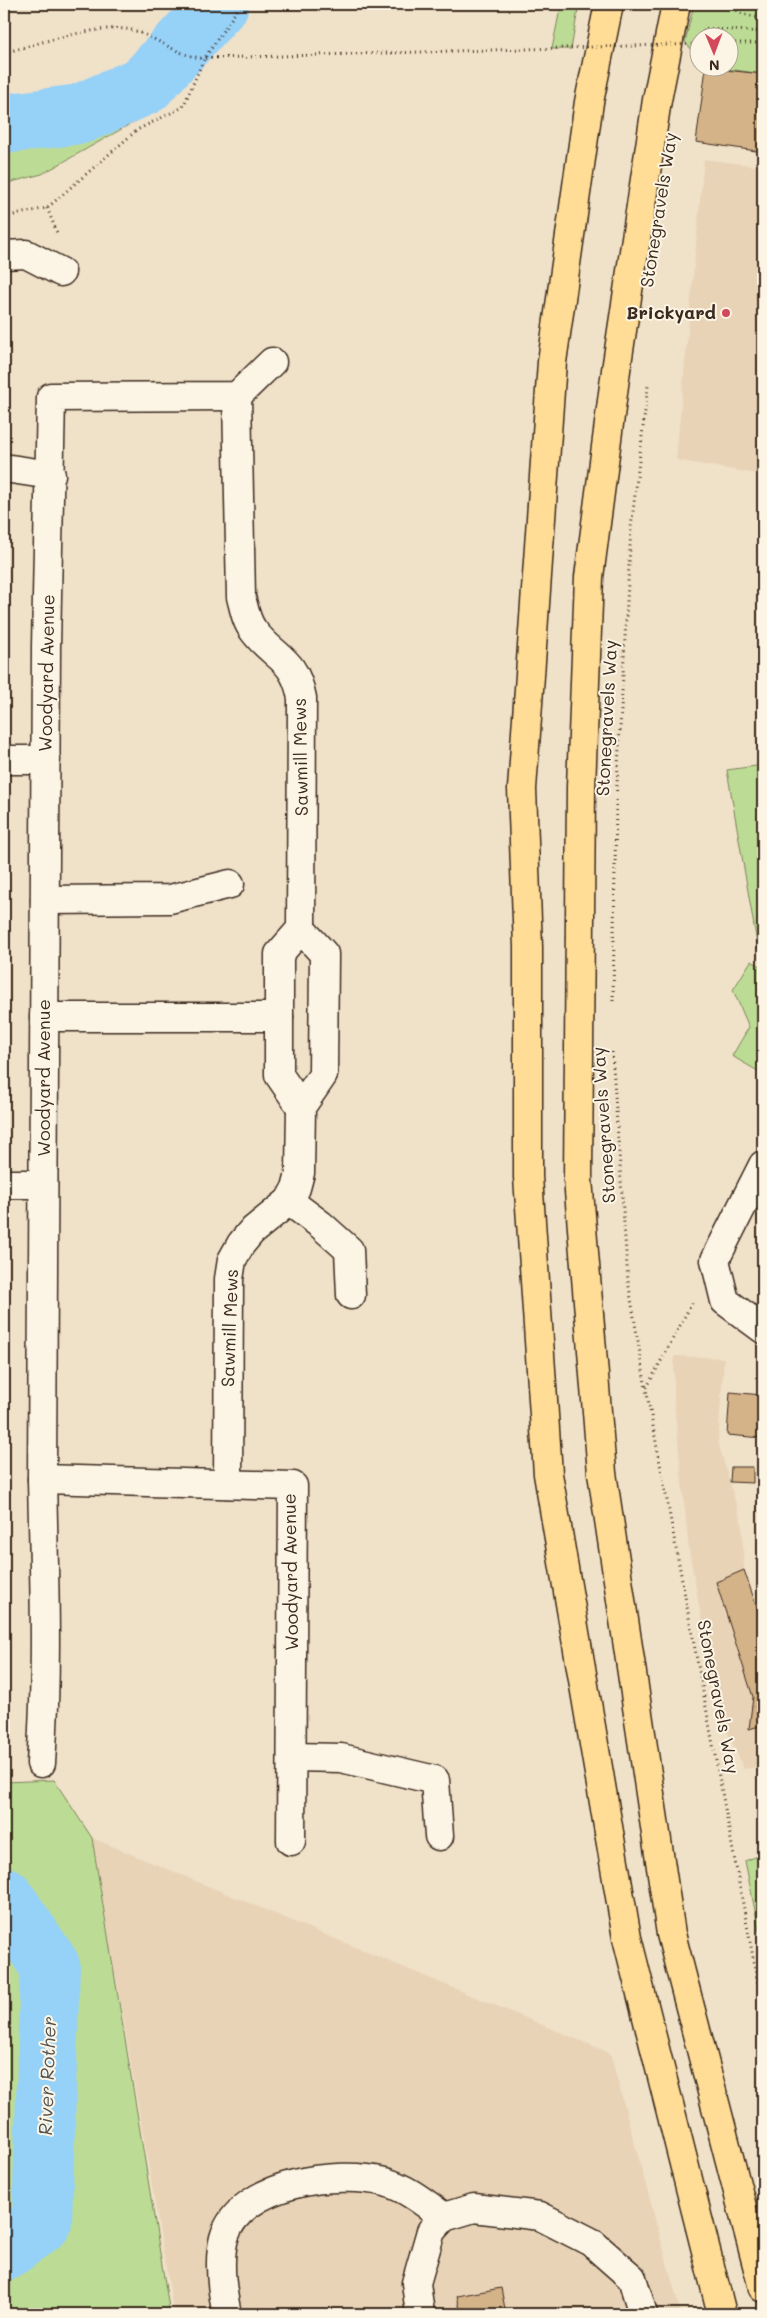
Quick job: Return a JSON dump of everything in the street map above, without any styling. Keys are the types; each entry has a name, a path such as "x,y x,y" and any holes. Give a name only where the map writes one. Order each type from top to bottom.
{"highway":[{"path":"609,4 589,102 552,362 523,770 522,789 528,956 528,1177 548,1474 627,1938 722,2314"},
{"path":"676,4 655,110 616,370 589,577 581,787 578,1179 602,1474 671,1934 763,2288"}],"street":[{"path":"4,255 26,254 61,272"},
{"path":"237,396 272,362"},
{"name":"Woodyard Avenue","path":"41,1763 45,1710 46,1604 42,1492 46,760 51,397 237,396"},
{"name":"Sawmill Mews","path":"237,396 241,597 245,614 253,630 287,662 294,672 302,698 301,929"},
{"path":"4,468 51,475"},
{"path":"4,760 46,760"},
{"path":"45,900 170,899 230,884"},
{"path":"301,929 324,954 323,1075 301,1107 279,1075 279,1016 279,954 301,929"},
{"path":"44,1017 279,1016"},
{"name":"Sawmill Mews","path":"228,1484 227,1301 232,1260 241,1244 251,1232 289,1200 296,1188 300,1173 301,1107"},
{"path":"763,1165 715,1260 726,1301 763,1329"},
{"path":"4,1184 44,1184"},
{"path":"289,1200 349,1250 351,1295"},
{"name":"Woodyard Avenue","path":"42,1492 228,1484 293,1486 291,1841"},
{"path":"292,1757 341,1758 436,1780 439,1836"},
{"path":"227,2314 223,2279 224,2238 236,2217 259,2197 290,2186 322,2179 354,2178 386,2182 410,2193 444,2217"},
{"path":"420,2314 416,2283 431,2231 444,2217 474,2208 540,2216 591,2242 632,2278 643,2314"}],"path":[{"path":"4,217 47,208 137,130 183,107 204,59 241,4"},
{"path":"730,4 740,13 763,19"},
{"path":"4,53 89,32 119,28 134,31 184,53 204,59 690,44"},
{"path":"740,30 763,32"},
{"path":"740,43 763,43"},
{"name":"Stonegravels Way","path":"613,1002 616,803 631,528 648,383"},
{"name":"Stonegravels Way","path":"612,1051 628,1281 646,1389 763,2010"},
{"path":"646,1389 715,1260"}],"shaded area":[{"name":"Brickyard","path":"704,159 763,167 763,475 676,460"},
{"path":"674,1356 724,1358 718,1442 742,1525 744,1570 763,1625 763,1766 744,1769 718,1710 689,1550 674,1402"},
{"path":"92,1838 610,2053 681,2314 174,2314"}],"green space":[{"path":"561,4 579,4 571,49 552,49"},
{"path":"694,4 763,4 763,74 740,71 740,28 690,28 690,48 685,42"},
{"path":"158,95 157,109 42,174 4,184 4,142 82,125"},
{"path":"763,765 763,949 758,949 727,770"},
{"path":"751,961 763,967 763,1074 732,1056 749,1027 733,990"},
{"path":"54,1780 92,1838 170,2314 4,2314 4,1782"},
{"path":"763,1854 763,1950 745,1861"}],"building":[{"path":"740,72 763,74 763,152 696,142 705,78 740,78"},
{"path":"730,1392 762,1395 763,1438 727,1435"},
{"path":"731,1467 753,1467 753,1483 730,1482"},
{"path":"744,1570 763,1625 763,1725 749,1729 753,1697 716,1582"},
{"path":"501,2288 506,2314 461,2314 457,2296"}],"waterway":[{"name":"River Rother","path":"4,124 80,114 145,85 219,4"},
{"name":"River Rother","path":"4,1897 50,1966 42,2222 4,2251"}],"place":[{"name":"Brickyard","path":"726,313"}]}
